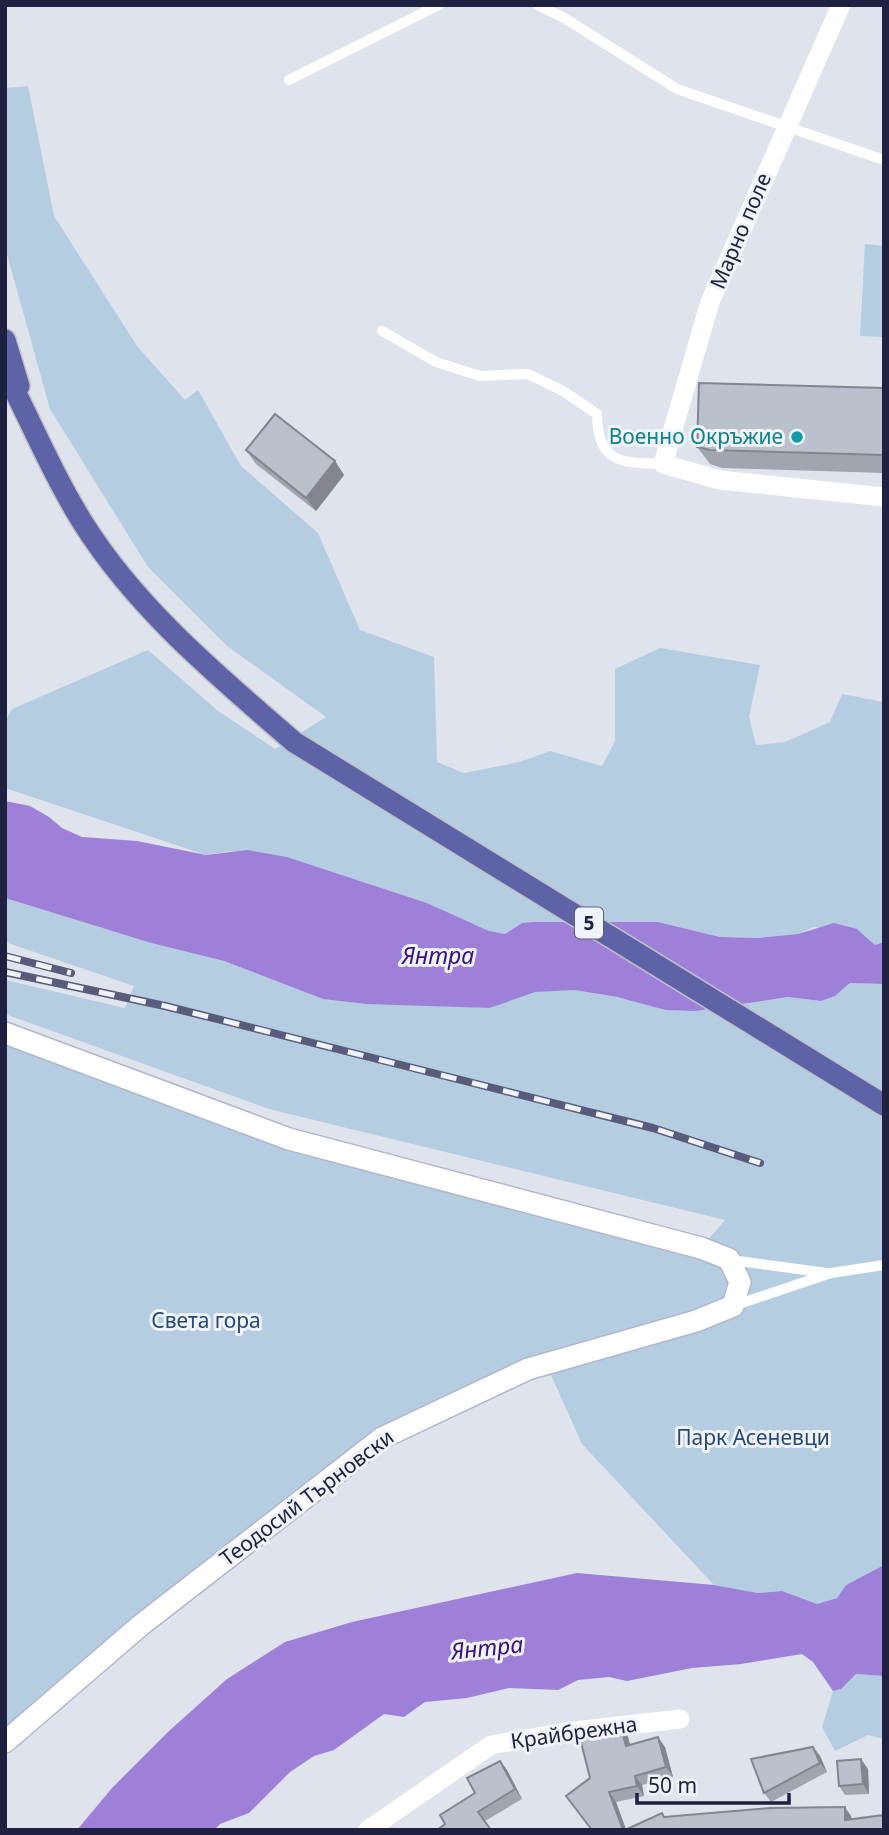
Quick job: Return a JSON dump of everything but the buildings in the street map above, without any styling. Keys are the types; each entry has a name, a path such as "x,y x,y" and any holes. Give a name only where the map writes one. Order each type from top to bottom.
{"main road":[{"name":"5","path":"5,340 29,418"},
{"name":"5","path":"5,371 84,524 131,589 211,670 294,741 884,1105"}],"street":[{"name":"Марно поле","path":"663,464 710,302 841,5"},
{"path":"663,464 720,480 884,497"},
{"path":"5,1033 289,1139 701,1248 729,1259 740,1282 733,1306"},
{"name":"Теодосий Търновски","path":"5,1742 141,1625 382,1438 528,1369 696,1321 733,1306"},
{"name":"Крайбрежна","path":"368,1830 491,1745 565,1732 680,1719"}],"lane":[{"path":"289,80 439,5"},
{"path":"538,5 566,19 677,89 884,160"},
{"path":"382,331 436,362 480,376 528,374 563,391 597,414 598,437 603,448 617,459 633,464 663,464"},
{"path":"729,1259 831,1273"},
{"path":"733,1306 831,1273 884,1265"}],"green space":[{"path":"28,86 54,216 137,346 185,400 198,390 241,466 318,533 360,630 434,657 437,762 464,773 520,762 550,751 602,766 615,741 615,669 660,648 760,665 749,717 756,745 785,742 830,722 842,694 884,702 884,942 875,945 857,929 814,927 798,934 758,938 720,937 658,922 533,922 522,923 505,934 489,931 427,903 287,857 231,851 206,855 5,788 5,722 12,709 148,650 218,711 275,749 326,717 227,646 148,567 50,409 5,247 5,88"},
{"path":"865,244 884,246 884,337 860,336"},
{"path":"5,898 151,943 224,961 323,999 490,1008 535,991 574,990 696,1011 788,997 821,1001 835,996 850,983 884,984 884,1565 846,1585 837,1598 817,1604 782,1591 758,1593 714,1585 582,1444 546,1364 382,1438 5,1742 5,1033 289,1139 701,1248 725,1220 269,1109 5,1014 5,980 125,1008 134,986 5,942"},
{"path":"856,1674 884,1676 884,1739 868,1735 835,1751 822,1727 833,1691 841,1689"}],"water":[{"name":"Янтра","path":"5,801 30,806 62,828 82,837 137,841 206,855 247,850 287,857 427,903 489,931 505,934 522,923 533,922 658,922 720,937 758,938 798,934 834,923 857,929 875,945 884,942 884,984 850,983 835,996 821,1001 788,997 696,1011 666,1010 617,997 574,990 535,992 490,1008 366,1004 323,999 224,961 151,943 5,898"},
{"name":"Янтра","path":"884,1565 884,1676 856,1674 841,1689 833,1691 813,1662 802,1654 741,1664 692,1668 627,1681 609,1677 578,1680 558,1690 509,1688 467,1698 425,1702 404,1717 384,1714 334,1750 314,1756 290,1772 249,1813 220,1824 214,1830 77,1830 112,1788 169,1731 227,1679 285,1642 352,1622 577,1573 714,1585 758,1593 782,1591 817,1604 837,1598 846,1585"}],"railway":[{"path":"5,956 71,973"},
{"path":"5,972 165,1006 653,1128 760,1163"}],"place":[{"name":"Военно Окръжие","path":"797,437"}],"park label":[{"name":"Света гора","path":"206,1321"},
{"name":"Парк Асеневци","path":"753,1438"}]}
